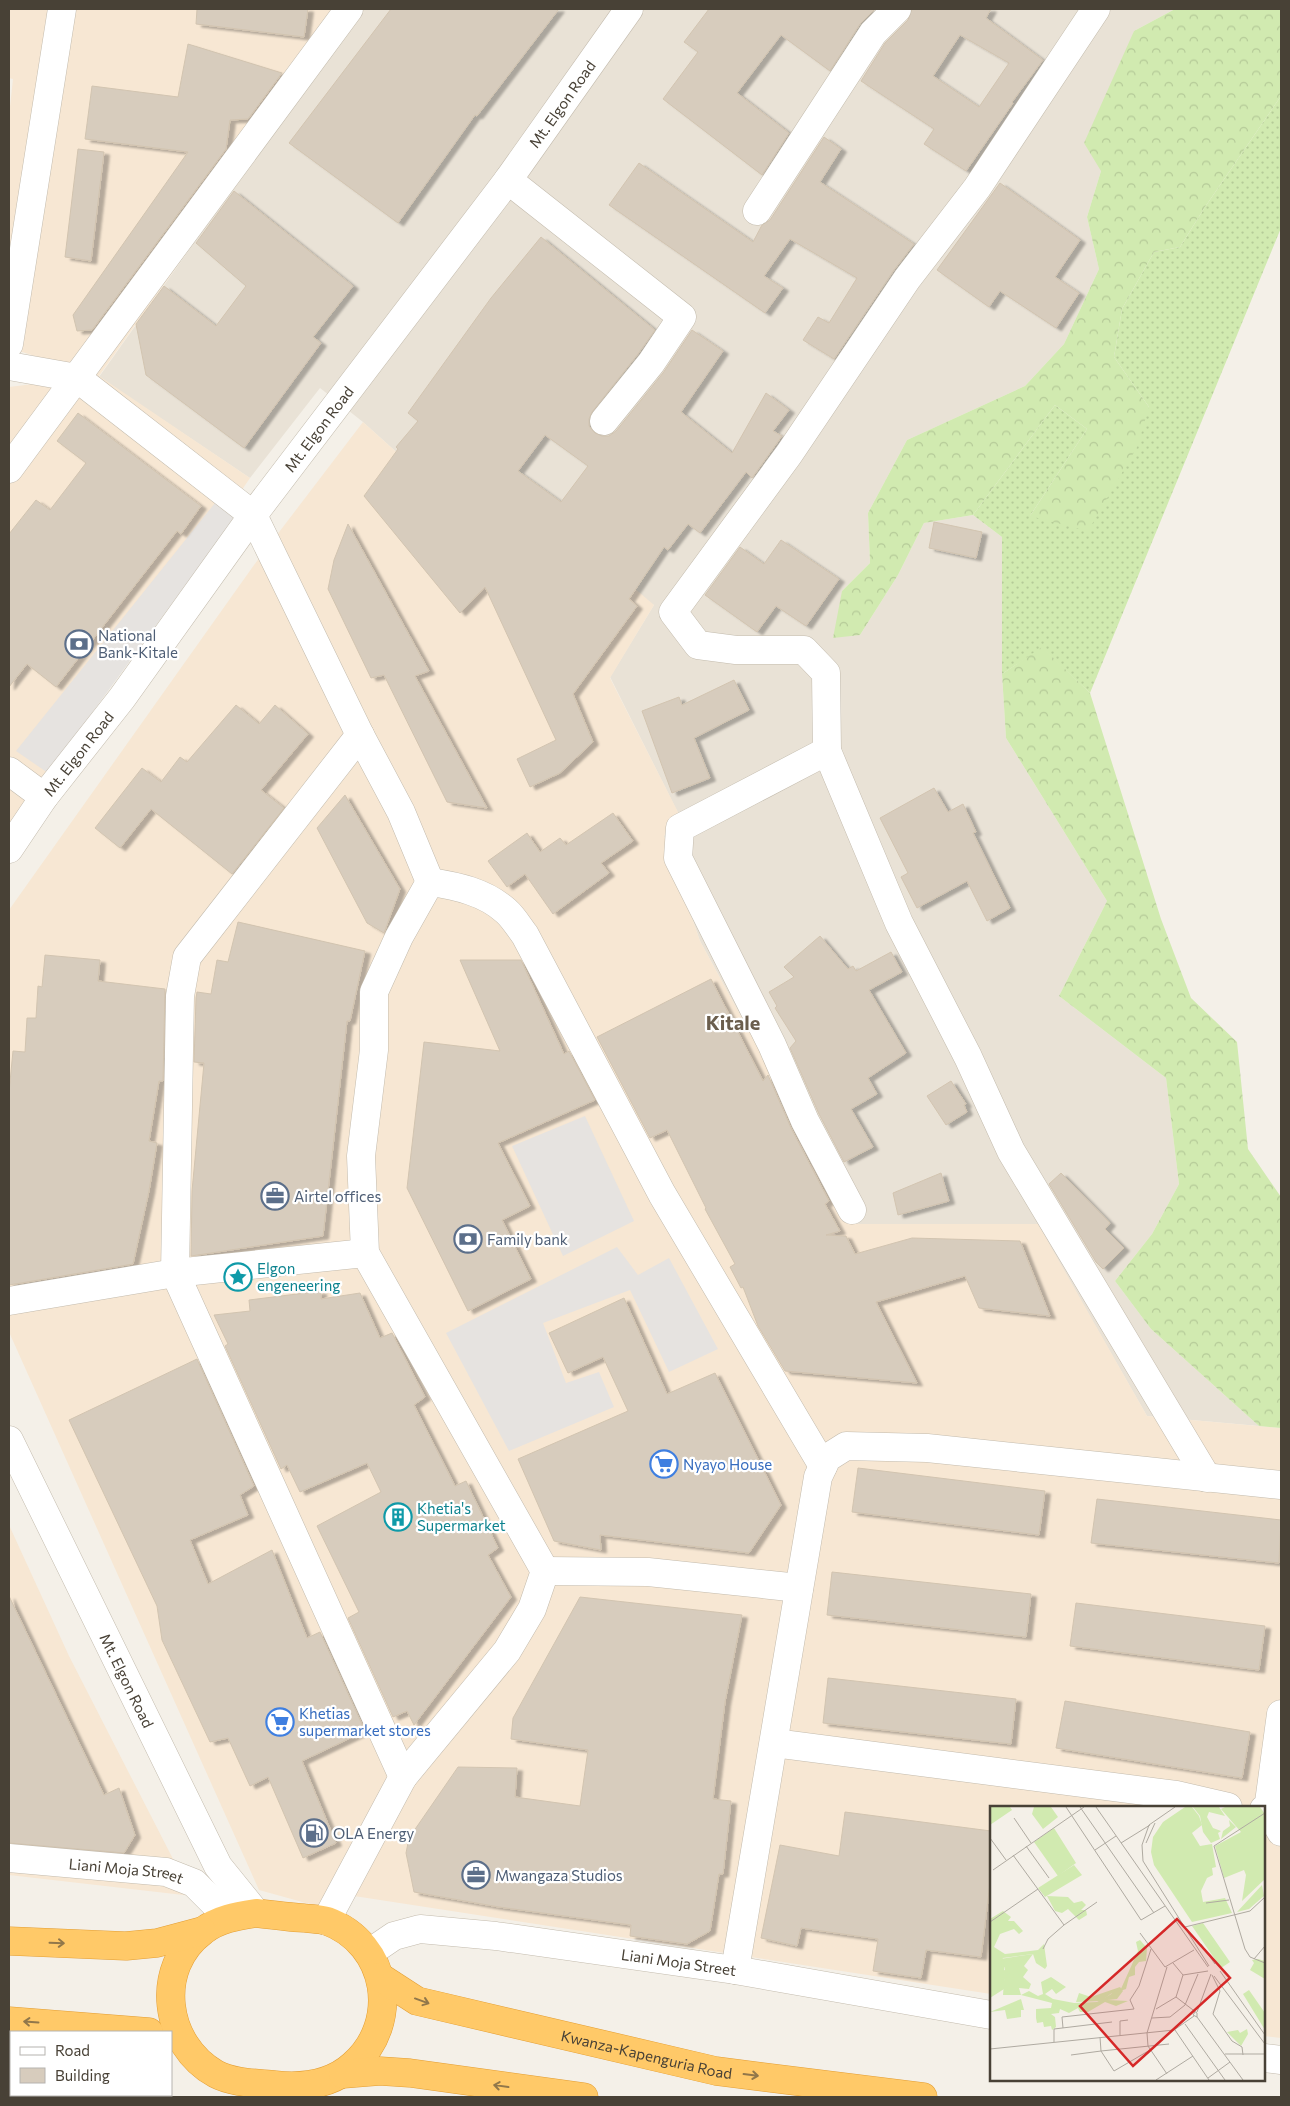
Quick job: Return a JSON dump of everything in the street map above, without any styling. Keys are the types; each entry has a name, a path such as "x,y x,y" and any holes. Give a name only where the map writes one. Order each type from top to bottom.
{"highway":[{"path":"9,1941 126,1946 157,1943 202,1931 228,1917 256,1913 326,1921"},
{"name":"Kwanza-Kapenguria Road","path":"326,1921 350,1934 374,1965 418,2001 716,2071 923,2097"},
{"path":"194,2058 178,2034 170,2007 172,1979 183,1952 202,1931"},
{"path":"172,2044 217,2074 244,2082 288,2086 317,2085 343,2074 365,2055 378,2029 384,2003 374,1965"},
{"path":"9,2021 136,2031"},
{"path":"343,2074 380,2071 410,2073 584,2097"}],"street":[{"path":"9,344 62,9"},
{"path":"9,469 349,9"},
{"name":"Mt. Elgon Road","path":"9,850 44,797 122,698 253,515 508,180 629,9"},
{"path":"758,210 873,33 897,9"},
{"path":"1096,9 977,188 907,279 789,454 673,612 698,645 736,650 804,650 826,673 827,751 898,923 968,1057 1011,1151 1207,1478"},
{"path":"508,180 682,317 651,363 604,421"},
{"path":"9,366 76,378 253,515 360,735 401,812 430,882"},
{"path":"360,735 187,958 180,996 175,1273 403,1777"},
{"path":"827,751 680,828 678,858 772,1045 805,1121 852,1210"},
{"path":"9,771 44,797"},
{"path":"326,1921 403,1777 507,1651 532,1609 545,1571 366,1253 361,1156 374,1050 374,992 399,937 430,882"},
{"path":"430,882 458,886 481,896 506,910 525,935 662,1194 823,1466"},
{"path":"9,1301 175,1273 366,1253"},
{"name":"Mt. Elgon Road","path":"9,1440 218,1866 256,1913"},
{"path":"735,1970 818,1477 827,1458 846,1446 927,1448 1281,1485"},
{"path":"545,1571 648,1572 799,1588"},
{"path":"1271,1817 1281,1714"},
{"path":"774,1742 1176,1795 1224,1806"},
{"name":"Liani Moja Street","path":"9,1858 166,1872 194,1883 228,1917"},
{"name":"Liani Moja Street","path":"374,1965 394,1936 420,1929 496,1936 735,1970 990,2015"},
{"path":"1265,2058 1281,2060"}],"shaded area":[{"path":"9,9 360,9 99,376 250,478 42,785 9,828 9,387 98,376 19,351 9,350 9,116 13,79 9,78"},
{"path":"360,9 1175,9 1134,31 1101,171 1087,217 1099,269 1064,344 1025,386 907,440 868,513 870,563 842,591 860,635 898,575 924,523 973,515 1002,537 1002,674 1006,738 1107,901 1059,996 1166,1078 1179,1184 1152,1234 1115,1281 1151,1329 1259,1426 1147,1416 1037,1224 854,1224 700,941 664,836 678,813 610,677 654,605 524,567 363,422 320,388 250,478 99,377"},
{"path":"363,422 524,567 557,522 654,605 610,678 679,814 664,836 700,941 854,1224 1038,1224 1147,1416 1281,1428 1281,2038 1265,2036 1265,1806 990,1806 990,1994 354,1896 313,1905 259,1890 9,1332 9,910 254,565"},
{"path":"215,503 235,517 48,773 16,751"},
{"path":"585,1116 634,1221 563,1256 512,1146"},
{"path":"617,1247 638,1275 669,1258 718,1349 669,1372 630,1290 543,1323 566,1383 599,1372 614,1407 509,1451 446,1333"},
{"path":"9,1525 69,1656 192,1896 9,1875"}],"green space":[{"path":"1175,9 1281,9 1281,96 1180,247 1154,252 1122,309 1114,357 1149,407 1137,447 1088,531 1030,516 1087,429 1055,405 973,515 924,523 898,575 860,635 833,638 842,591 870,563 868,513 907,440 1025,386 1064,344 1099,269 1087,217 1101,171 1084,143 1134,31"},
{"path":"1281,96 1281,228 1090,693 1042,648 1002,674 1002,537 973,515 1055,405 1087,429 1030,516 1149,407 1114,357 1122,309 1154,252 1180,247"},
{"path":"1042,647 1090,693 1161,919 1191,998 1237,1042 1248,1149 1281,1197 1281,1428 1259,1426 1151,1329 1115,1281 1152,1234 1179,1184 1166,1078 1059,996 1107,901 1006,738 1002,674"}],"building":[{"path":"197,9 308,9 304,37 196,24"},
{"path":"391,9 559,9 477,116 475,115 398,223 289,143"},
{"path":"709,9 875,9 860,24 830,71 781,35 737,93 789,133 762,175 663,99 698,52 684,42"},
{"path":"912,9 991,9 986,18 1043,60 1012,102 966,171 924,144 934,129 861,81 885,43 908,20","holes":["960,35 1009,63 979,107 933,76"]},
{"path":"188,44 282,73 248,119 230,120 226,149 92,330 77,331 73,315 188,152 85,139 92,86 178,97"},
{"path":"824,137 841,149 820,182 914,244 894,270 834,359 803,340 818,317 829,323 857,278 790,239 764,276 783,288 765,313 609,205 639,163 753,242 762,225 770,220"},
{"path":"78,149 104,152 91,261 65,257"},
{"path":"1000,183 1080,240 1055,277 1079,293 1056,328 1000,291 989,307 937,270"},
{"path":"234,191 353,286 313,337 321,343 244,448 146,375 136,324 164,286 216,326 246,286 196,243"},
{"path":"541,237 655,330 592,412 589,426 595,433 602,436 609,436 616,431 663,373 692,330 723,351 681,412 732,453 766,393 789,410 773,431 782,436 752,478 746,472 700,533 688,524 668,550 664,547 629,599 637,606 573,694 593,742 560,773 530,787 517,759 556,740 485,587 460,613 364,496 398,449 396,447 418,421 408,413 491,298","holes":["545,435 588,466 561,502 518,471"]},
{"path":"78,413 201,506 181,534 177,531 56,687 27,664 9,687 9,534 36,500 50,510 86,463 57,441"},
{"path":"934,522 982,532 976,558 929,548"},
{"path":"348,524 429,671 415,676 487,808 447,802 384,675 371,678 328,589 334,560"},
{"path":"781,540 839,579 806,626 776,606 757,632 705,595 740,547 764,564"},
{"path":"734,680 749,710 694,738 710,778 672,793 642,711 679,697 682,705"},
{"path":"236,705 259,724 275,705 308,734 261,790 284,808 232,874 151,809 120,848 95,828 142,768 161,782 180,757 187,762"},
{"path":"934,788 948,812 963,804 976,832 973,833 1010,908 987,921 967,881 917,908 901,877 908,873 880,818"},
{"path":"345,795 400,889 384,933 367,923 317,828"},
{"path":"613,813 633,841 601,863 609,873 553,914 525,874 507,887 488,861 527,833 540,852 560,838 566,845"},
{"path":"238,922 365,951 350,1021 347,1021 323,1236 191,1256 192,1191 204,1063 194,1062 196,998 197,992 211,994 217,960 228,962"},
{"path":"820,936 848,969 853,966 856,971 891,952 902,972 869,990 906,1053 868,1078 877,1094 851,1109 873,1147 844,1162 819,1114 790,1048 796,1041 775,1008 777,1006 769,992 794,977 784,967"},
{"path":"45,955 100,960 98,981 165,989 163,1081 159,1081 149,1141 157,1143 133,1264 9,1285 9,1092 13,1051 25,1052 27,1018 36,1018 38,986 42,987"},
{"path":"460,960 521,960 564,1054 569,1051 595,1100 498,1143 530,1206 502,1220 531,1279 468,1311 407,1188 424,1042 500,1051"},
{"path":"711,979 763,1081 768,1075 791,1128 829,1201 825,1204 840,1231 826,1235 846,1236 855,1254 912,1238 1020,1241 1050,1316 979,1308 965,1276 876,1302 917,1383 785,1371 758,1326 743,1287 741,1288 730,1267 735,1264 705,1209 667,1130 650,1138 597,1037"},
{"path":"951,1081 966,1104 964,1105 967,1112 946,1125 927,1096"},
{"path":"941,1173 949,1201 898,1215 893,1193"},
{"path":"1061,1173 1110,1223 1105,1229 1124,1248 1103,1269 1096,1262 1049,1184"},
{"name":"Khetia's Supermarket","path":"321,1291 321,1299 360,1293 380,1338 392,1333 425,1397 414,1405 455,1486 466,1481 498,1548 488,1555 511,1597 414,1725 407,1711 393,1717 348,1618 359,1612 317,1526 381,1492 367,1463 300,1492 287,1465 281,1469 225,1346 228,1344 214,1315 250,1311 249,1300"},
{"path":"624,1298 667,1394 715,1373 781,1505 749,1553 600,1535 601,1550 554,1541 518,1459 628,1411 603,1357 568,1373 549,1333"},
{"path":"197,1359 254,1486 240,1495 248,1515 190,1540 208,1584 272,1550 307,1638 320,1632 365,1731 302,1761 336,1843 303,1858 268,1777 250,1786 228,1738 210,1742 162,1640 157,1606 69,1420"},
{"path":"858,1468 1045,1491 1039,1535 852,1512"},
{"path":"1097,1499 1281,1520 1279,1563 1091,1543"},
{"path":"832,1572 1031,1594 1026,1637 827,1615"},
{"path":"9,1596 104,1795 119,1788 135,1835 124,1853 9,1843"},
{"path":"580,1597 742,1615 725,1702 713,1799 731,1801 723,1874 719,1874 710,1931 687,1944 630,1936 631,1925 499,1907 414,1892 406,1853 409,1838 458,1767 517,1768 515,1797 580,1806 588,1750 511,1739 513,1718"},
{"path":"1076,1603 1265,1626 1259,1670 1070,1646"},
{"path":"828,1678 1016,1699 1011,1744 823,1723"},
{"path":"1065,1701 1250,1732 1242,1778 1056,1748"},
{"path":"845,1812 990,1831 990,1884 981,1957 926,1950 921,1978 873,1971 878,1939 801,1928 797,1946 761,1938 780,1845 839,1856"}],"place":[{"name":"National Bank-Kitale","path":"79,644"},
{"name":"Airtel offices","path":"275,1196"},
{"name":"Family bank","path":"468,1239"},
{"name":"Elgon engeneering","path":"238,1277"},
{"name":"Nyayo House","path":"664,1464"},
{"name":"Khetia's Supermarket","path":"398,1517"},
{"name":"Khetias supermarket stores","path":"280,1722"},
{"name":"OLA Energy","path":"314,1833"},
{"name":"Mwangaza Studios","path":"476,1875"}],"district":[{"name":"Kitale","path":"733,1022"}]}
